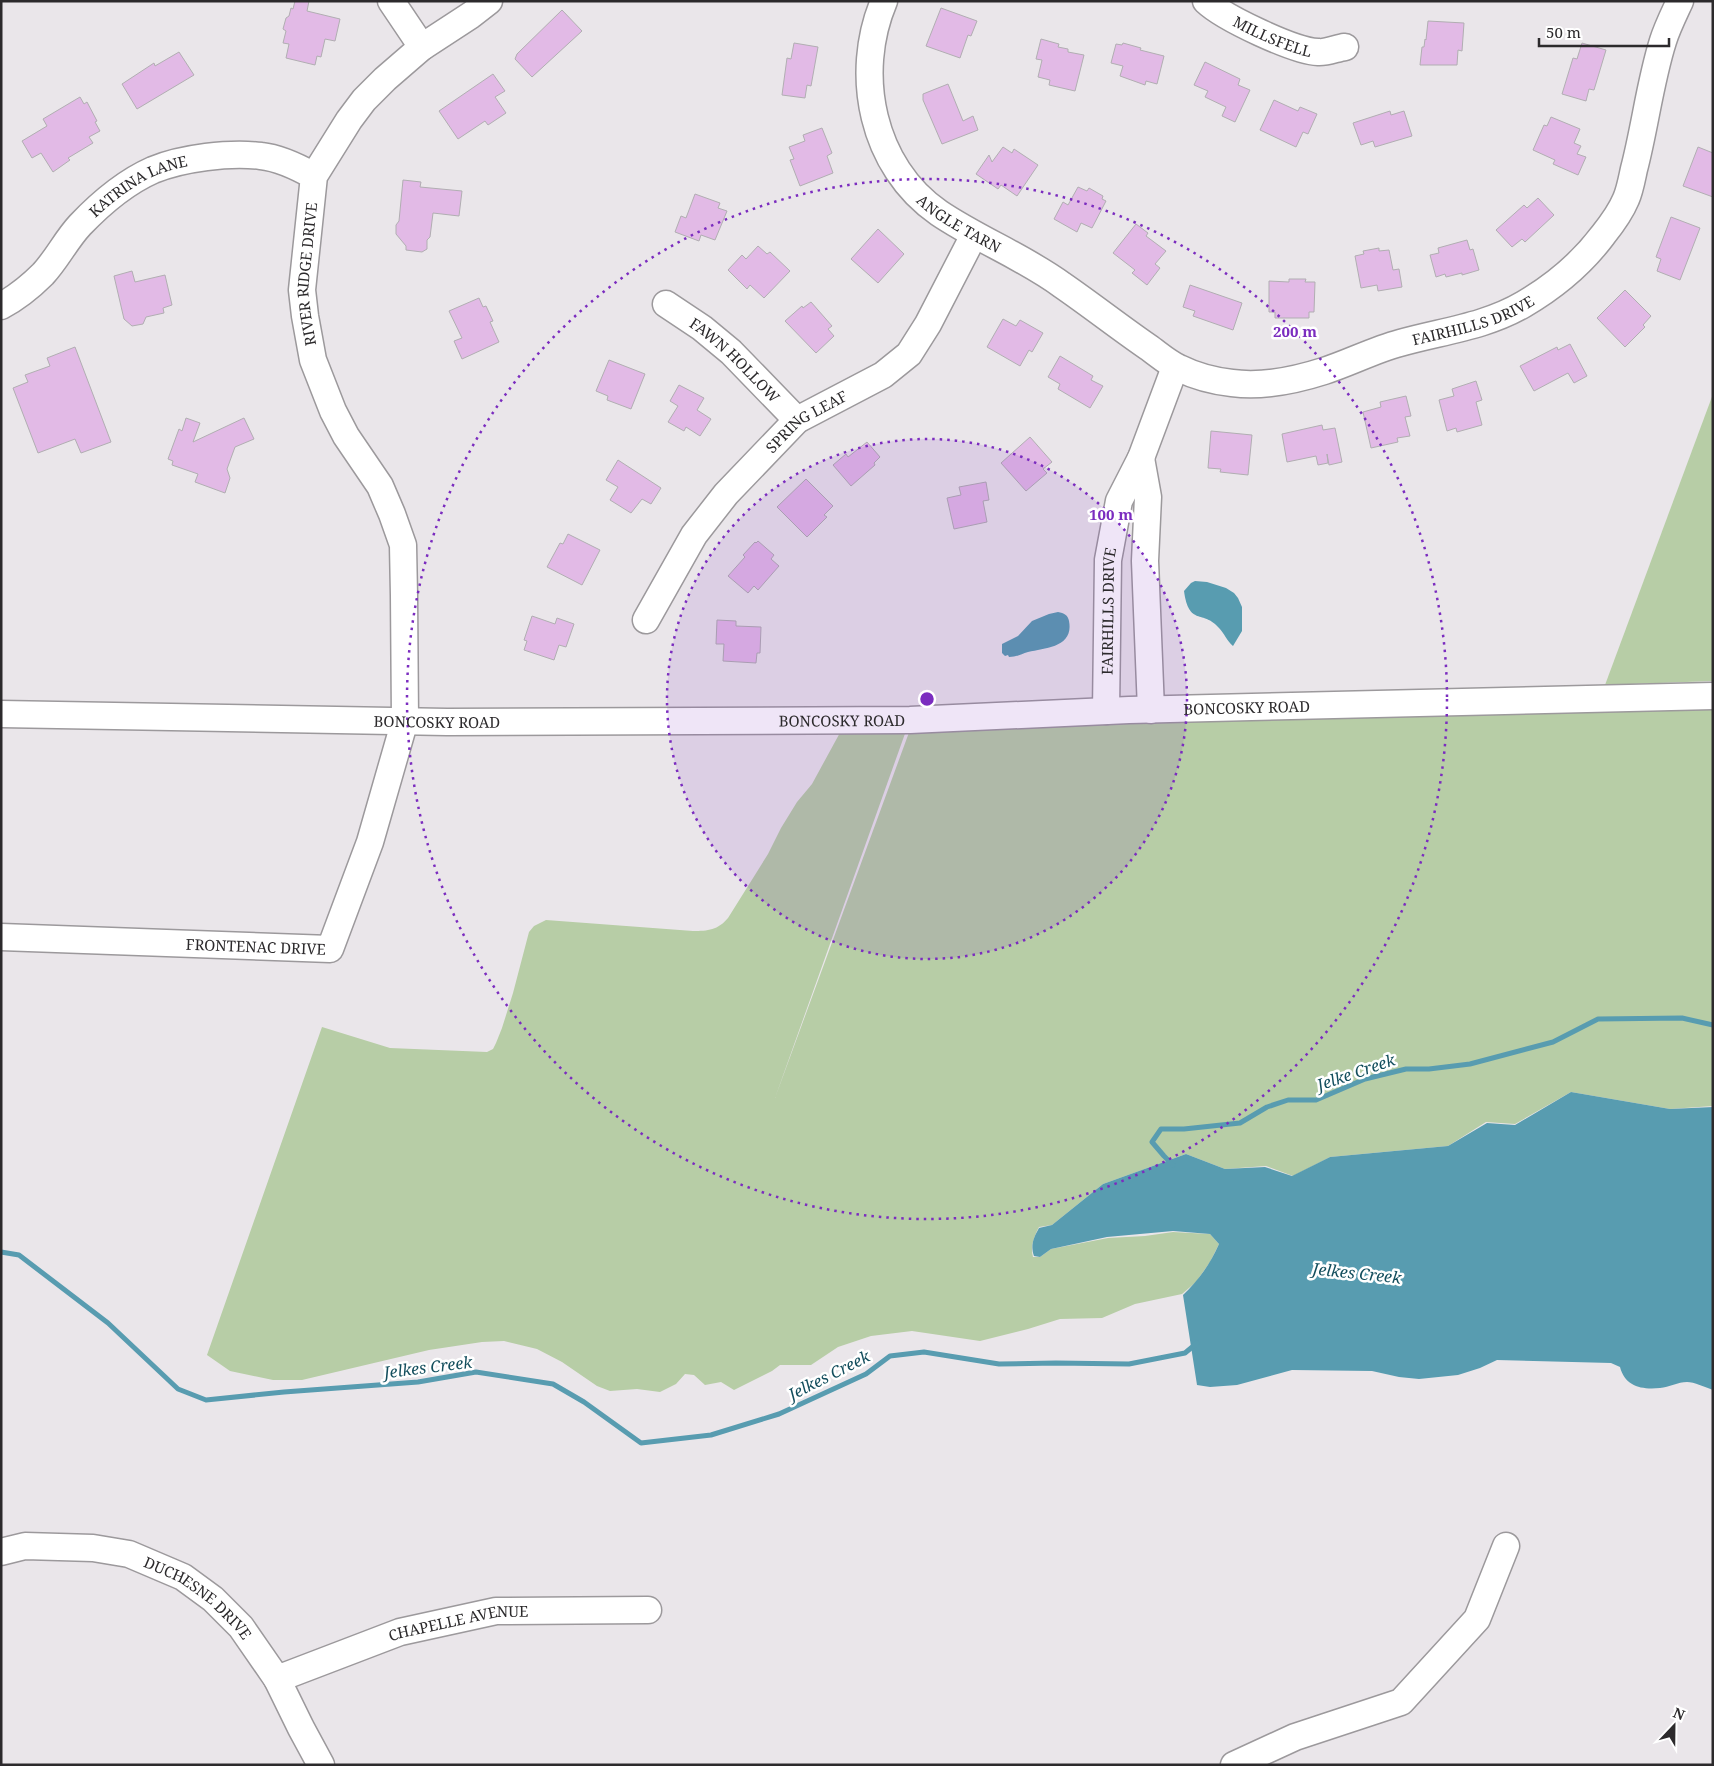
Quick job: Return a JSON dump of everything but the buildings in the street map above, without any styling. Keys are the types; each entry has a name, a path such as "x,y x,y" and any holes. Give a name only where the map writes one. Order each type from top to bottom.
{"street":[{"path":"391,1 422,47"},
{"name":"RIVER RIDGE DRIVE","path":"405,720 403,545 380,486 346,436 333,411 313,360 304,316 302,290 314,176 349,120 364,100 422,47 489,1"},
{"name":"ANGLE TARN","path":"884,1 874,32 869,83 877,129 888,153 903,177 923,200 974,235 1060,283 1175,367"},
{"name":"MILLSFELL","path":"1206,1 1215,10 1294,46 1319,53 1344,46"},
{"name":"FAIRHILLS DRIVE","path":"1106,711 1108,560 1119,501 1141,458 1175,367 1213,380 1247,385 1274,382 1323,372 1399,343 1490,321 1525,304 1563,277 1603,235 1627,198 1663,41 1680,1"},
{"name":"KATRINA LANE","path":"1,306 10,301 43,273 79,226 105,202 129,184 153,170 194,159 234,154 272,158 291,164 314,176"},
{"name":"SPRING LEAF","path":"646,620 701,527 726,494 797,420 883,375 909,354 928,324 974,235"},
{"name":"FAWN HOLLOW","path":"666,304 702,328 731,352 797,420"},
{"path":"1141,458 1148,497 1145,561 1151,710"},
{"name":"BONCOSKY ROAD","path":"1,714 447,722 910,720 1106,711 1713,696"},
{"name":"FRONTENAC DRIVE","path":"1,937 330,949 370,842 405,720"},
{"name":"DUCHESNE DRIVE","path":"1,1552 25,1546 93,1548 129,1554 183,1577 213,1599 238,1623 277,1679 321,1765"},
{"path":"1234,1765 1296,1736 1401,1702 1477,1619 1506,1546"},
{"name":"CHAPELLE AVENUE","path":"277,1679 400,1632 496,1611 648,1610"}],"green space":[{"path":"1713,394 1713,681 1605,685"},
{"path":"1713,705 1713,1106 1670,1109 1571,1092 1515,1124 1486,1122 1448,1146 1330,1157 1293,1176 1266,1166 1225,1169 1186,1154 1103,1184 1052,1225 1039,1227 1032,1245 1033,1257 1040,1257 1051,1249 1108,1238 1173,1232 1210,1234 1219,1244 1210,1262 1196,1282 1182,1294 1135,1304 1102,1318 1060,1319 980,1341 912,1331 871,1336 838,1347 811,1365 780,1365 734,1390 721,1382 705,1385 694,1375 685,1374 676,1384 660,1392 637,1389 610,1391 597,1386 562,1362 537,1349 504,1341 482,1342 429,1350 302,1380 273,1380 230,1371 207,1355 322,1027 390,1048 487,1052 493,1049 502,1028 529,932 534,926 546,920 693,931 708,930 716,927 728,918 768,854 797,802 812,784 842,729 907,728 775,1098 911,727"}],"water":[{"path":"1195,581 1207,582 1226,588 1238,598 1242,607 1242,631 1233,646 1213,622 1193,614 1189,609 1184,591"},
{"path":"1058,612 1068,617 1069,621 1069,630 1063,641 1057,645 1009,657 1002,653 1002,644 1018,636 1032,621"},
{"path":"1571,1092 1670,1109 1713,1107 1713,1390 1687,1382 1660,1388 1640,1387 1630,1383 1620,1367 1611,1363 1497,1360 1458,1375 1419,1379 1372,1371 1292,1370 1237,1385 1210,1387 1197,1385 1183,1295 1204,1271 1219,1244 1210,1234 1173,1231 1107,1237 1051,1249 1040,1257 1034,1256 1034,1238 1039,1228 1052,1225 1103,1184 1186,1154 1225,1169 1265,1167 1292,1176 1330,1157 1448,1146 1487,1123 1515,1125"}],"waterway":[{"name":"Jelke Creek","path":"1173,1165 1152,1142 1161,1129 1184,1129 1240,1123 1267,1107 1288,1100 1316,1100 1365,1079 1406,1069 1429,1069 1470,1064 1553,1042 1598,1019 1682,1018 1713,1025"},
{"name":"Jelkes Creek","path":"1,1252 19,1255 108,1323 178,1389 206,1400 418,1382 476,1372 553,1384 584,1402 641,1443 711,1435 779,1414 866,1374 890,1356 924,1352 999,1364 1129,1364 1185,1353 1197,1343"}]}
